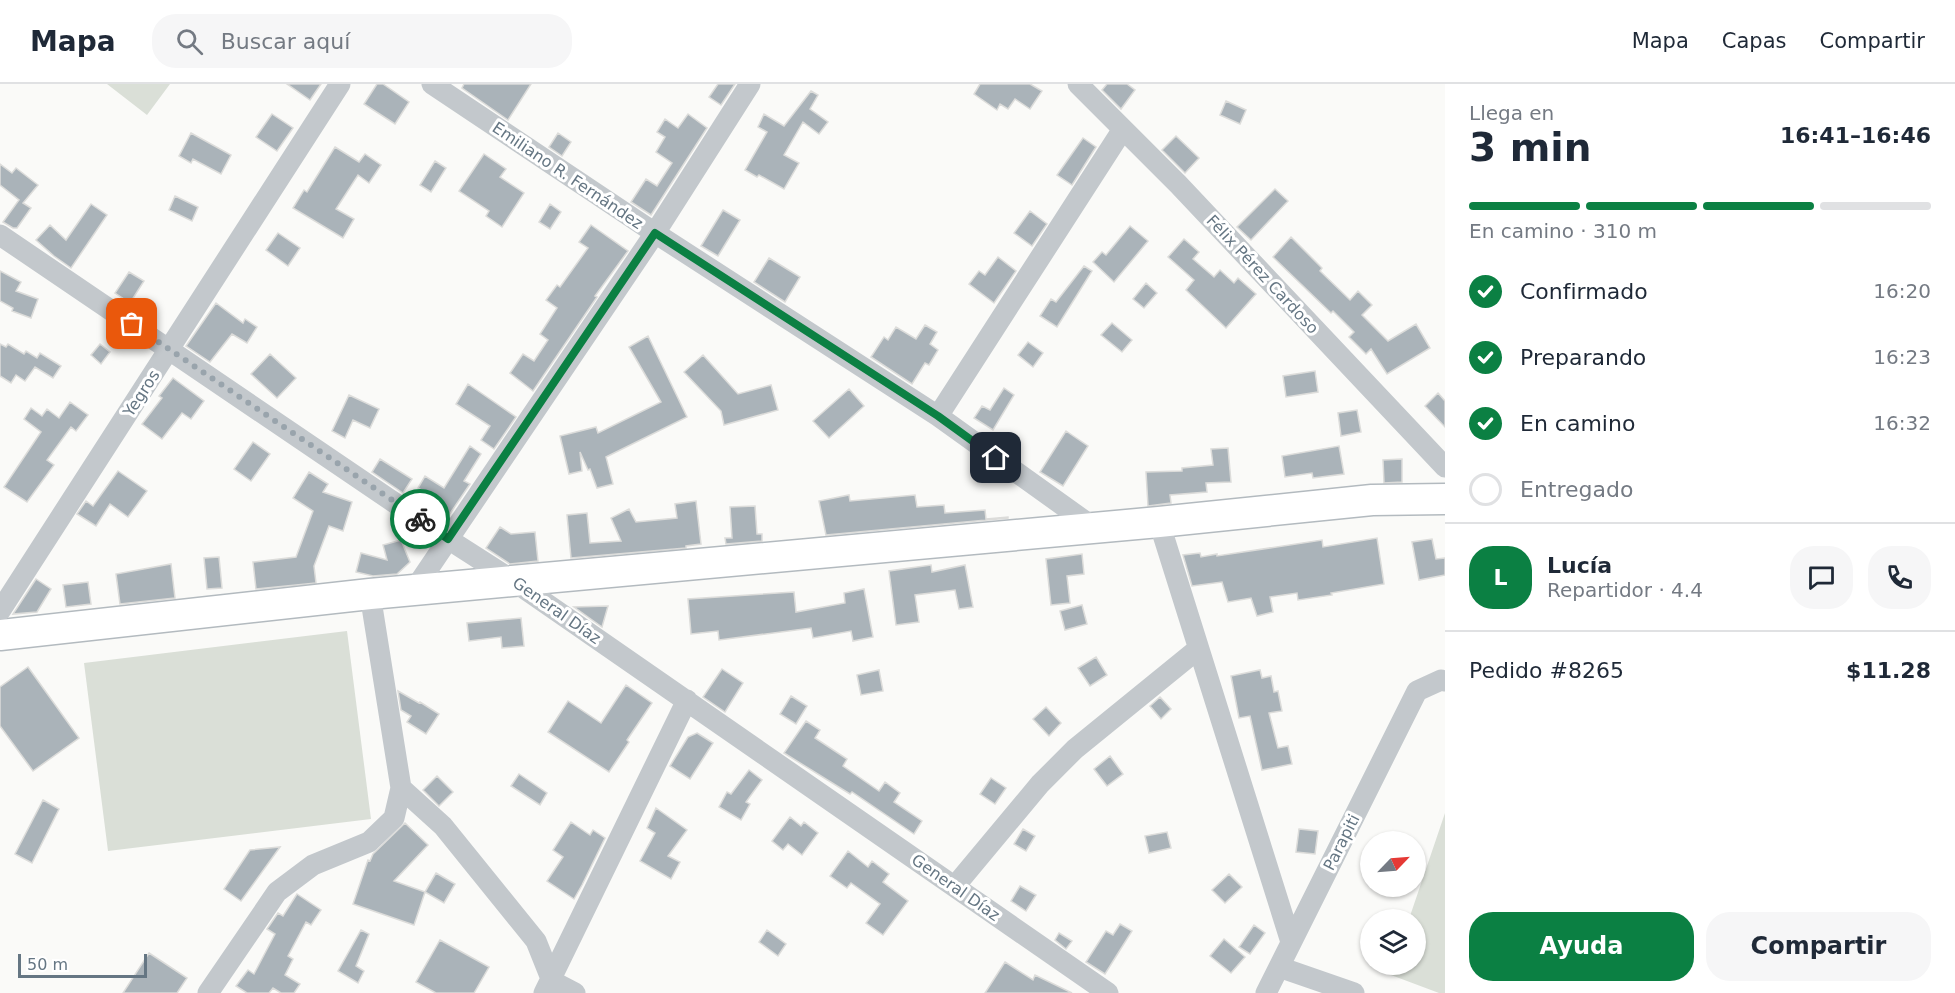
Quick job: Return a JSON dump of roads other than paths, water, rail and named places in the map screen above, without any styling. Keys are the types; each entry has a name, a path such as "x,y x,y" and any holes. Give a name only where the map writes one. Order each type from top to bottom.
{"street":[{"name":"Yegros","path":"0,611 340,84"},
{"name":"Emiliano R. Fernández","path":"432,84 655,233 938,416 1093,527"},
{"path":"414,590 655,233 750,84"},
{"name":"Félix Pérez Cardoso","path":"1078,84 1202,209 1445,467"},
{"path":"938,416 1123,129"},
{"name":"General Díaz","path":"0,235 515,582 1108,993"},
{"path":"0,635 370,594 1159,522 1372,500 1445,499"},
{"path":"1159,522 1291,942"},
{"path":"208,993 277,891 313,865 369,842 394,818 401,788 370,594"},
{"path":"955,886 1040,784 1075,749 1198,649"},
{"name":"Parapiti","path":"1266,993 1417,691 1441,680 1445,681"},
{"path":"548,987 687,700"},
{"path":"401,788 443,826 536,941 548,987"},
{"path":"1279,967 1354,993"},
{"path":"548,987 575,993"}]}
